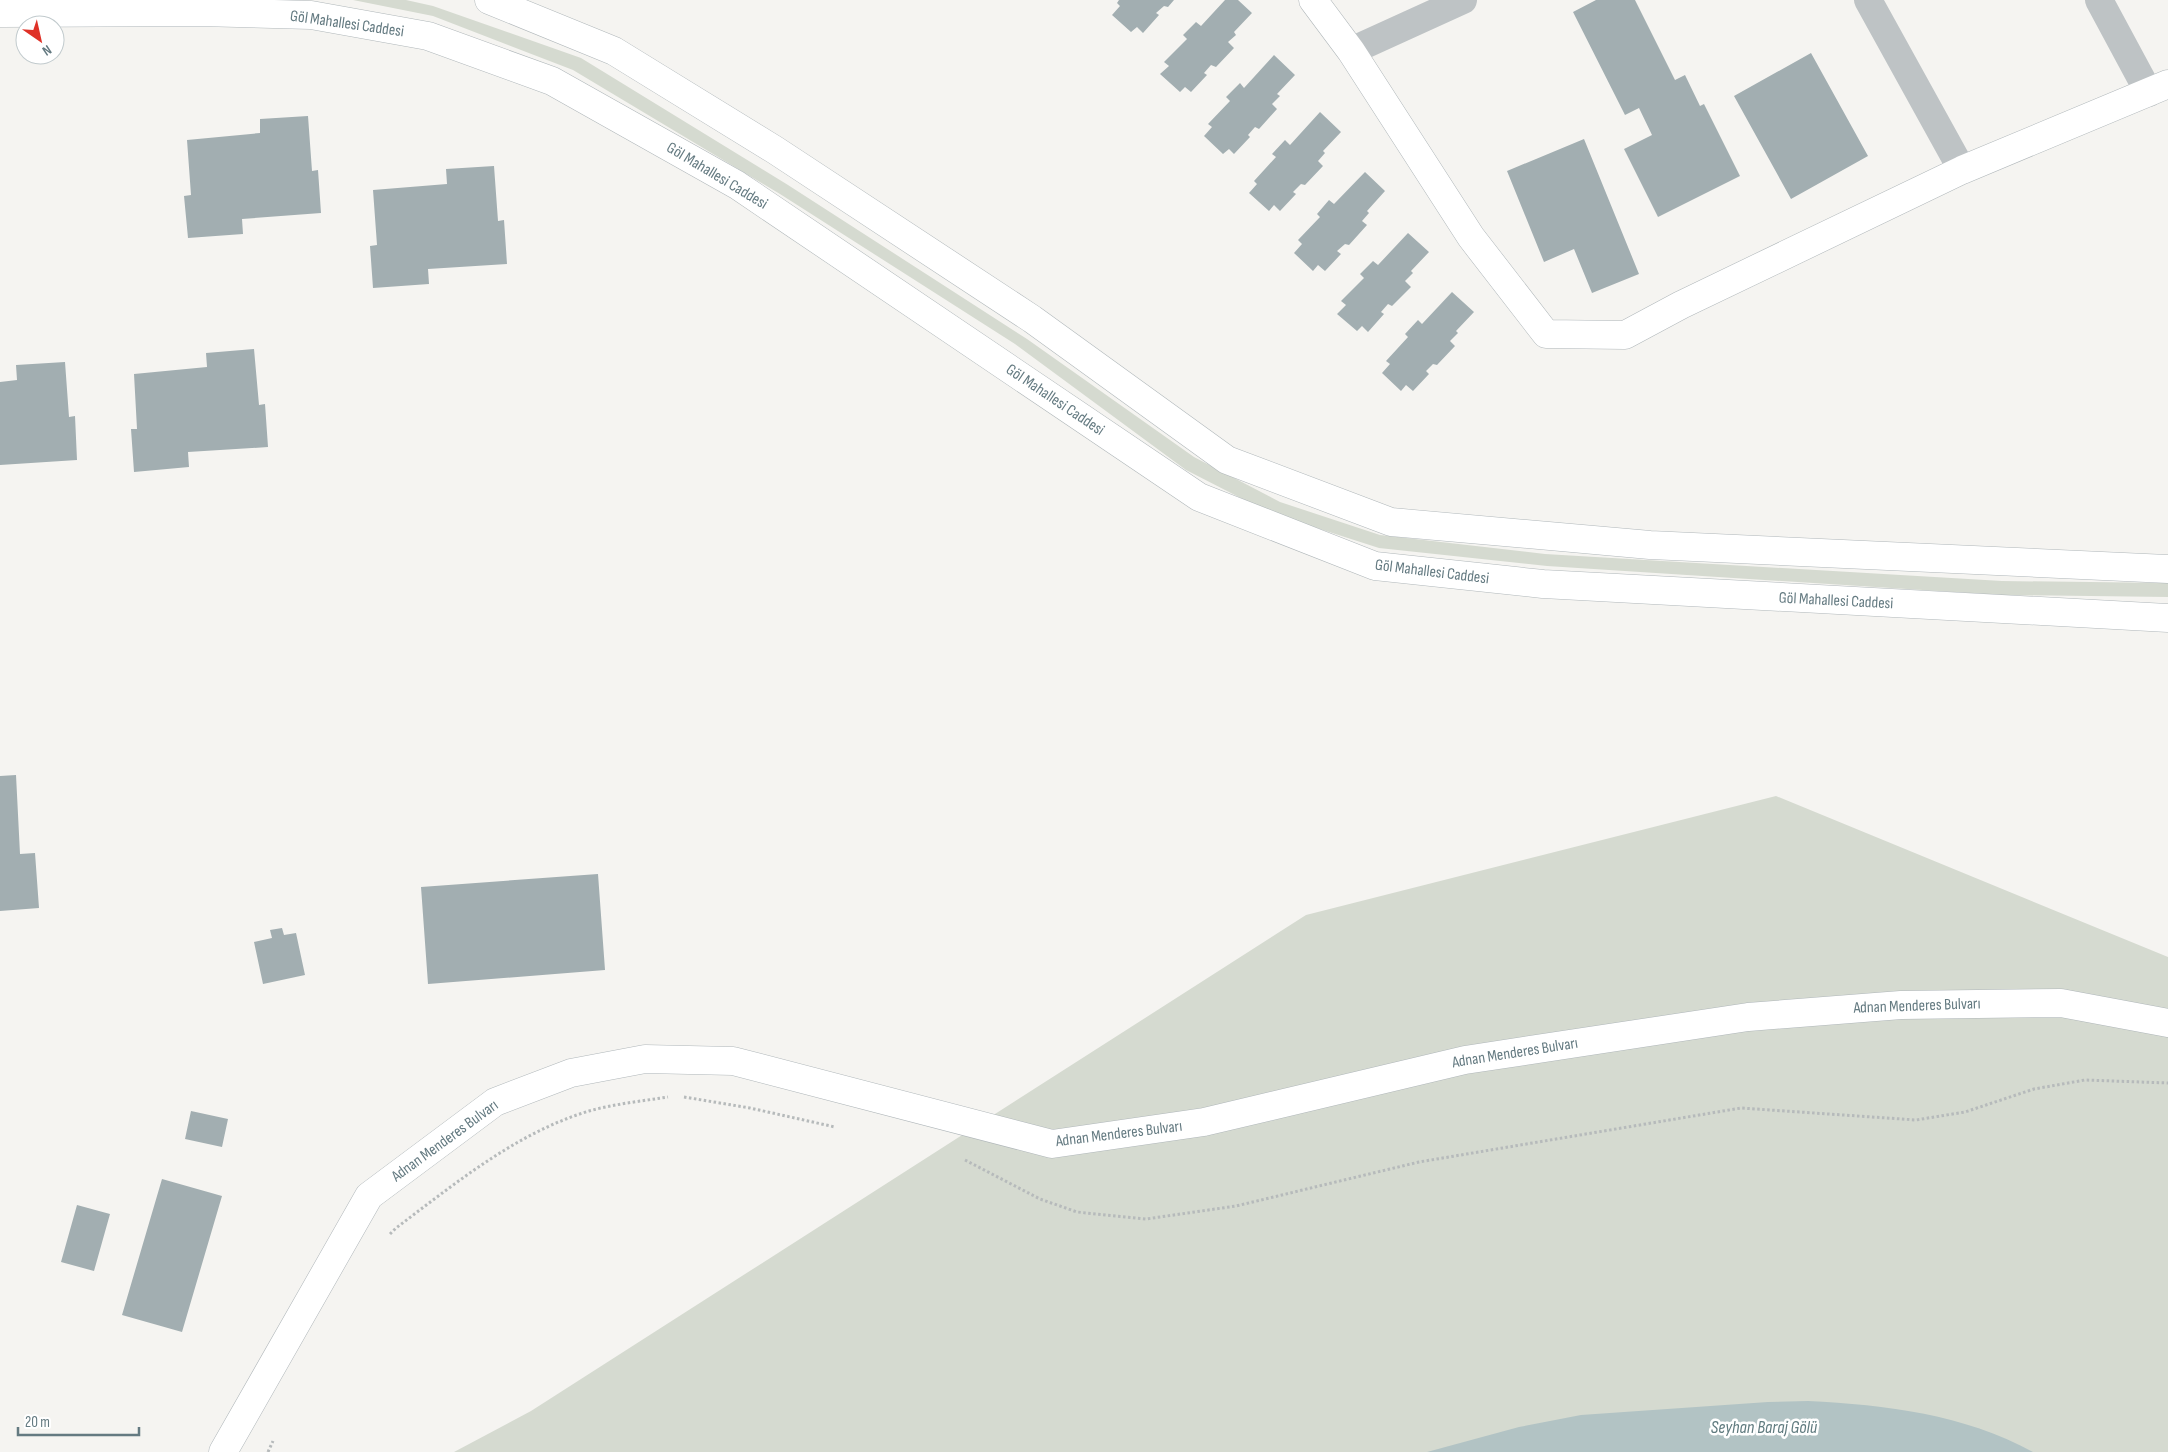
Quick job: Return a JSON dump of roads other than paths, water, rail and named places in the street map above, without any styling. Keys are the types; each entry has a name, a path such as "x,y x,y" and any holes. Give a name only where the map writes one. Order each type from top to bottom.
{"main road":[{"path":"489,0 614,51 766,145 1032,319 1226,460 1391,522 1650,545 2168,569"},
{"path":"1313,0 1351,50 1471,237 1546,334 1625,335 1681,305 1962,170 2159,89"},
{"name":"Göl Mahallesi Caddesi","path":"0,13 200,12 312,16 428,36 552,81 737,185 1199,497 1375,566 1543,584 2168,618"},
{"name":"Adnan Menderes Bulvarı","path":"223,1452 369,1196 495,1102 572,1072 645,1059 733,1061 1052,1144 1204,1122 1465,1060 1748,1017 1901,1004 2061,1003 2168,1023"}],"street":[{"path":"1351,50 1463,0"},
{"path":"1868,0 1962,170"},
{"path":"2099,0 2159,89"}],"water":[{"name":"Seyhan Baraj Gölü","path":"1808,1401 1867,1405 1952,1420 2006,1439 2033,1452 1427,1452 1519,1427 1581,1415"}]}
